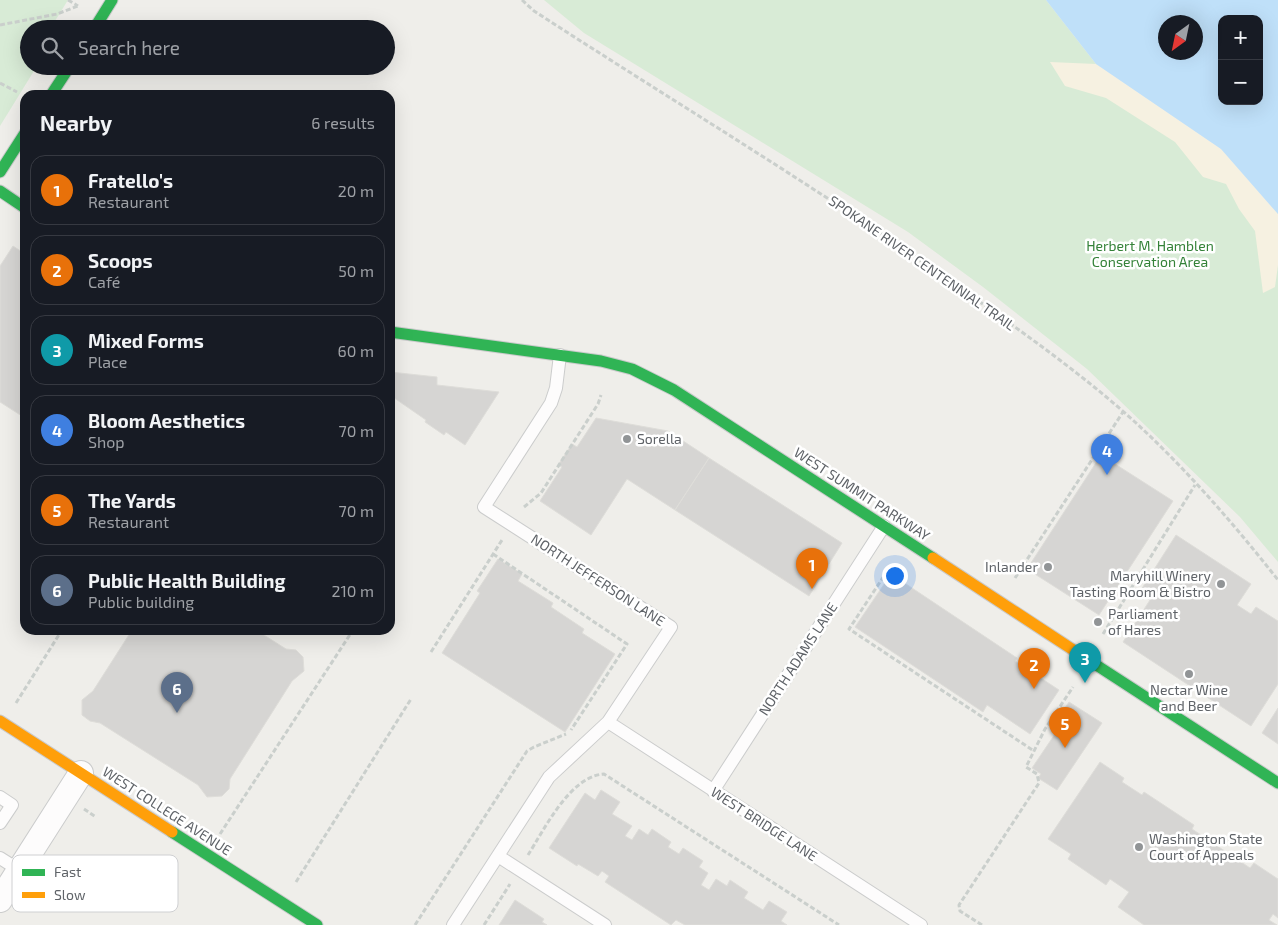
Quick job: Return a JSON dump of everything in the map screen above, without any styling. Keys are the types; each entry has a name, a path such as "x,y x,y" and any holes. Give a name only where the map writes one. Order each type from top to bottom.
{"street":[{"path":"100,20 112,0"},
{"path":"54,90 64,75"},
{"path":"0,172 20,142"},
{"path":"0,192 20,205"},
{"name":"WEST SUMMIT PARKWAY","path":"395,333 618,364 645,374 674,390 1278,783"},
{"name":"WEST COLLEGE AVENUE","path":"0,721 317,925"},
{"path":"17,855 81,773"},
{"path":"0,900 10,864"}],"lane":[{"name":"NORTH JEFFERSON LANE","path":"453,925 549,777 608,722 671,627 484,507 551,403 556,388 560,355"},
{"name":"NORTH ADAMS LANE","path":"713,791 884,526"},
{"name":"WEST BRIDGE LANE","path":"608,722 921,925"},
{"path":"0,797 12,805 0,823"},
{"path":"498,856 605,925"}],"path":[{"path":"68,0 79,6"},
{"name":"SPOKANE RIVER CENTENNIAL TRAIL","path":"522,0 534,11 628,72 865,221 1053,353 1123,412 1195,484 1237,527 1278,580"},
{"path":"26,20 57,14 87,3"},
{"path":"0,25 20,21"},
{"path":"0,83 18,92"},
{"path":"524,507 541,493 598,404 601,395"},
{"path":"1015,578 1123,412"},
{"path":"1103,634 1195,484"},
{"path":"431,652 503,539"},
{"path":"415,925 527,752 571,731 627,644 493,554"},
{"path":"888,570 849,629 1034,751"},
{"path":"16,703 59,635"},
{"path":"220,835 350,635"},
{"path":"982,925 960,911 959,904 1039,783 1037,774 1026,767 1045,729 1073,687"},
{"path":"296,883 411,699"},
{"path":"484,925 518,869 566,797 591,778 604,774 839,925"}],"green space":[{"path":"0,0 68,0 56,20 20,20 20,75 31,75 22,90 20,90 20,94 0,126"},
{"name":"Herbert M. Hamblen Conservation Area","path":"544,0 1046,0 1096,64 1278,214 1278,562 1240,517 1087,369 983,287 908,232 584,33"}],"sand":[{"path":"1050,62 1096,64 1221,149 1278,214 1278,265 1275,287 1263,293 1255,231 1239,209 1226,184 1203,177 1175,142 1106,98 1065,86"}],"water":[{"path":"1046,0 1278,0 1278,214 1221,149 1096,64"}],"building":[{"path":"13,246 20,251 20,415 0,402 0,266"},
{"path":"395,373 437,377 437,385 499,392 465,445 446,432 444,435 425,422 426,420 395,398"},
{"path":"596,418 668,431 709,458 675,510 627,479 591,535 540,501 562,467 558,465 572,444 577,447"},
{"path":"1101,455 1173,501 1099,615 1027,569"},
{"path":"709,458 842,543 809,596 675,510"},
{"path":"1176,535 1251,584 1237,605 1251,614 1256,607 1278,621 1278,684 1251,726 1123,642 1150,600 1139,593"},
{"path":"498,559 522,574 518,581 553,603 551,607 584,629 582,633 615,654 565,732 442,653 480,593 477,591"},
{"path":"891,574 1017,658 1015,661 1059,690 1030,734 987,705 983,712 855,627"},
{"path":"129,635 264,635 286,649 296,650 303,657 304,671 292,681 230,779 229,789 222,796 207,797 198,785 100,723 90,721 82,715 82,700 93,691"},
{"path":"1069,702 1102,723 1057,790 1038,778 1041,774 1032,768 1059,728 1054,724"},
{"path":"1278,708 1278,744 1262,733"},
{"name":"Washington State Court of Appeals","path":"1100,762 1124,778 1122,782 1142,795 1144,792 1194,825 1192,829 1250,868 1254,863 1278,879 1278,918 1273,914 1269,920 1277,925 1144,925 1118,907 1129,892 1110,879 1106,885 1068,859 1071,854 1048,839"},
{"path":"601,790 620,802 612,814 632,826 625,836 632,840 639,829 648,835 652,829 671,842 668,847 679,854 683,848 703,861 699,867 708,873 701,885 709,890 716,879 727,886 730,880 748,892 744,898 763,910 769,901 787,912 781,921 787,925 685,925 676,920 671,925 605,882 609,876 602,871 598,876 578,864 577,866 549,848 585,793 595,800"},
{"path":"515,900 544,919 542,922 547,925 499,925"}],"traffic: fast":[{"path":"100,20 112,0"},
{"path":"54,90 64,75"},
{"path":"0,172 20,141"},
{"path":"0,191 20,205"},
{"path":"395,333 601,361 632,369 674,390 933,558"},
{"path":"1087,659 1278,783"},
{"path":"172,832 317,925"}],"traffic: slow":[{"path":"933,558 1087,659"},
{"path":"0,721 172,832"}],"place":[{"name":"Sorella","path":"627,439"},
{"name":"Bloom Aesthetics","path":"1107,475"},
{"name":"Inlander","path":"1048,567"},
{"name":"Maryhill Winery Tasting Room & Bistro","path":"1221,584"},
{"name":"Fratello's","path":"812,589"},
{"name":"Parliament of Hares","path":"1098,622"},
{"name":"Nectar Wine and Beer","path":"1189,674"},
{"name":"Mixed Forms","path":"1085,683"},
{"name":"Scoops","path":"1034,689"},
{"name":"Public Health Building","path":"177,713"},
{"name":"The Yards","path":"1065,748"},
{"name":"Washington State Court of Appeals","path":"1139,847"}]}
